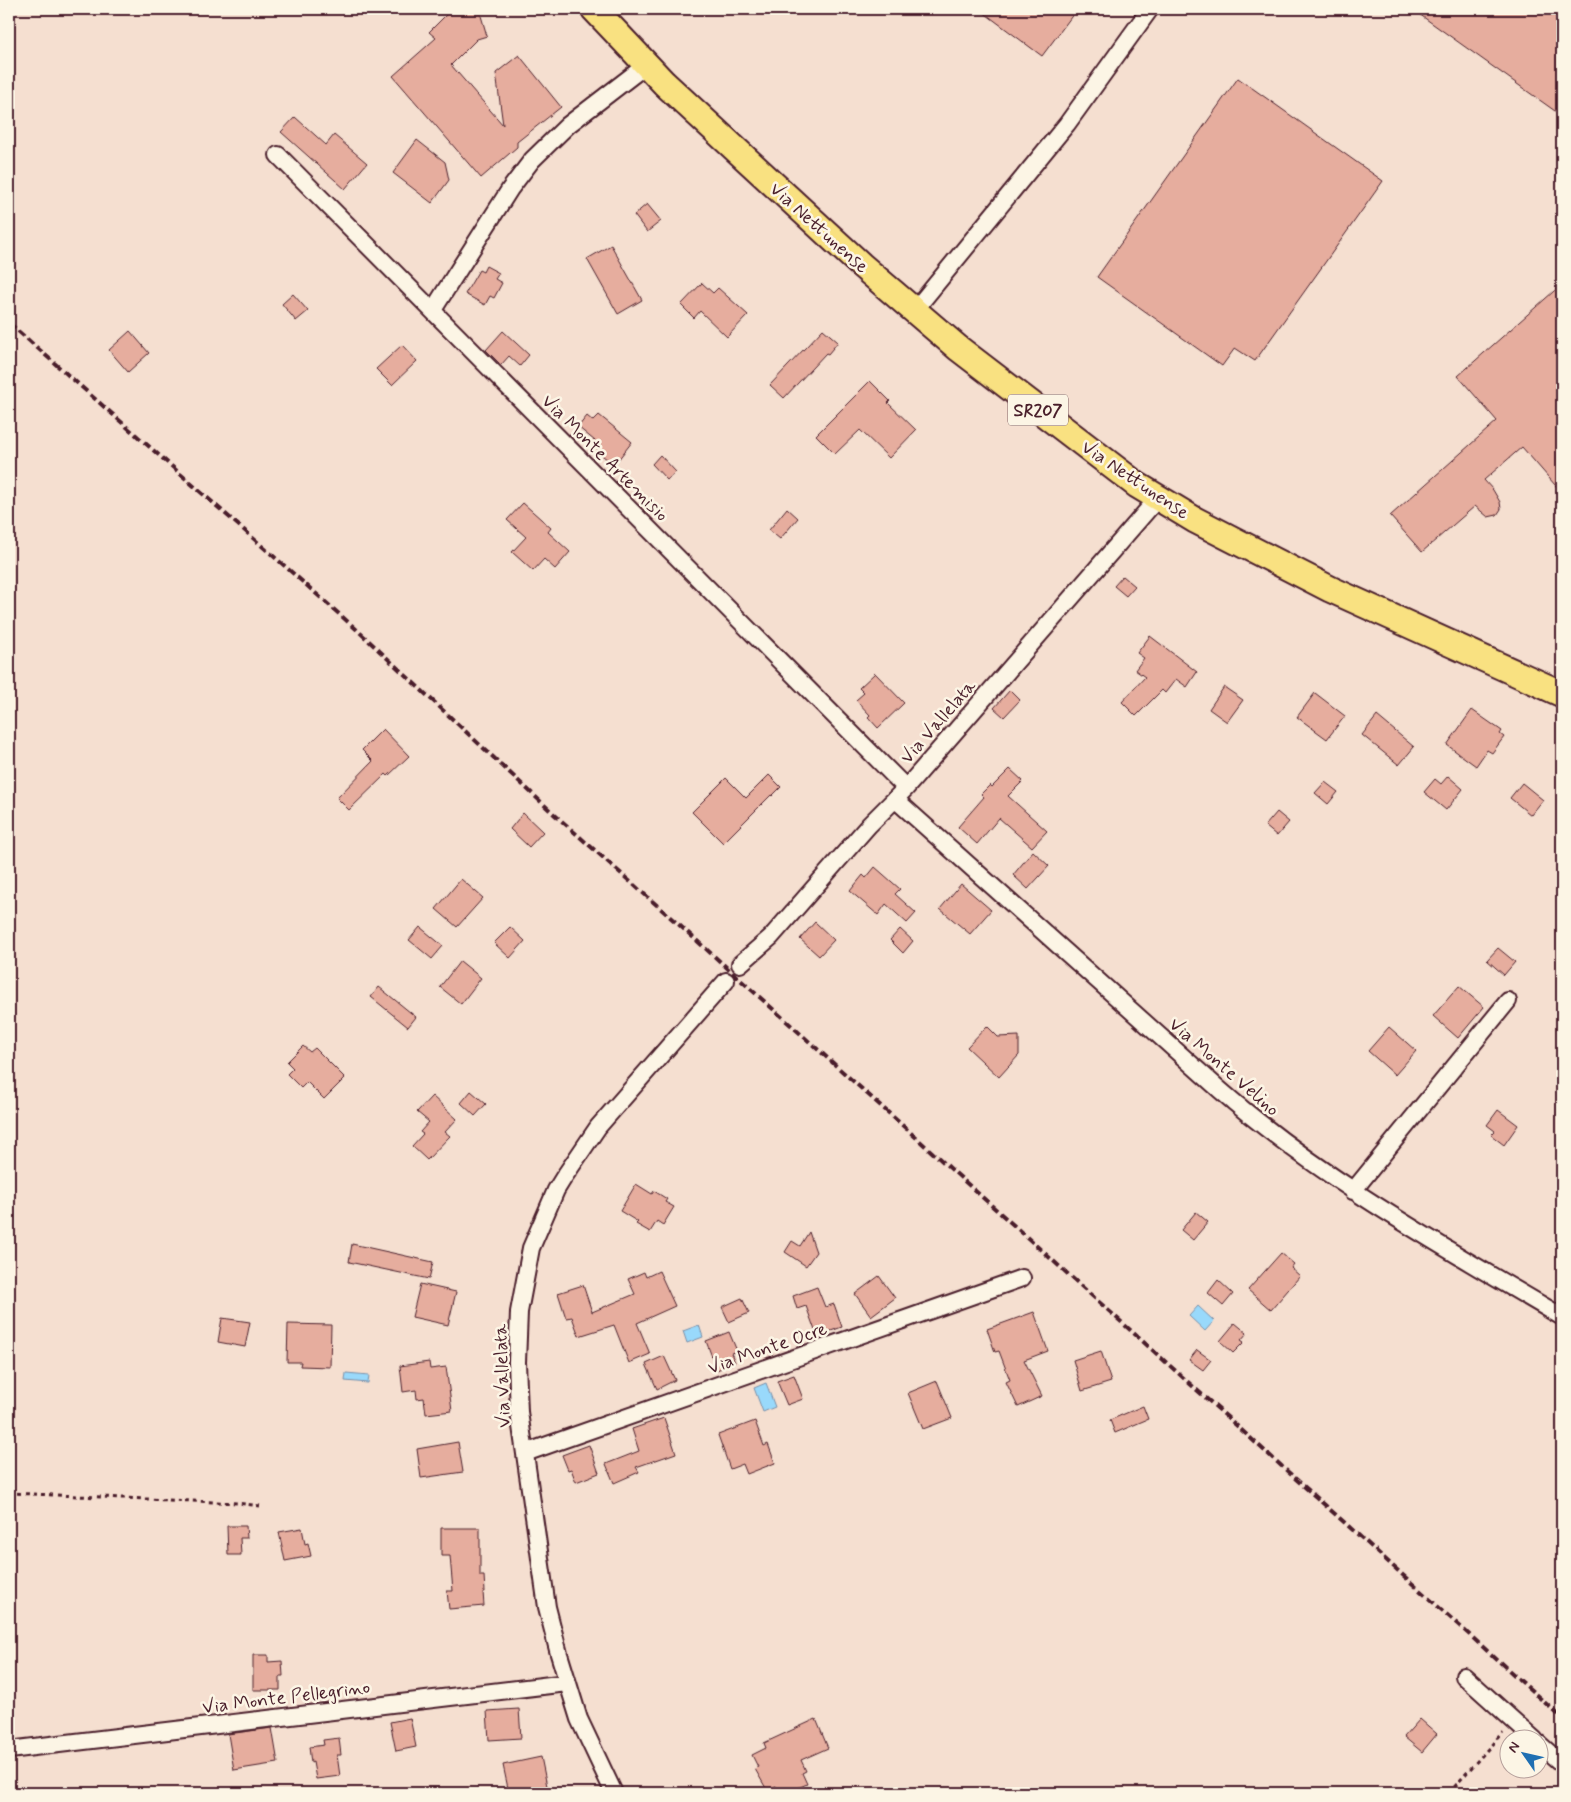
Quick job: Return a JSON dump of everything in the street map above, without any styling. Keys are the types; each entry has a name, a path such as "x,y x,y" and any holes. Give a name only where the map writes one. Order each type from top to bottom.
{"main road":[{"name":"Via Nettunense","path":"594,9 682,101 836,243 914,311 992,374 1126,477 1195,520 1330,589 1562,694"}],"street":[{"path":"914,311 1067,124 1150,9"},
{"path":"432,310 510,189 532,160 568,125 646,65"},
{"name":"Via Monte Artemisio","path":"278,155 432,310 901,793"},
{"name":"Via Vallelata","path":"740,964 771,937 869,825 901,793 1158,498"},
{"name":"Via Monte Velino","path":"901,793 1238,1106 1291,1148 1353,1191 1562,1317"},
{"name":"Via Vallelata","path":"614,1793 578,1719 547,1607 519,1412 517,1362 519,1312 531,1248 556,1190 598,1127 726,981"},
{"path":"1353,1191 1508,1001"},
{"name":"Via Monte Ocre","path":"524,1453 1022,1278"},
{"path":"1464,1676 1524,1730"},
{"name":"Via Monte Pellegrino","path":"9,1750 567,1683"},
{"path":"1548,1751 1562,1764"}],"path":[{"path":"9,1493 238,1503 260,1506"},
{"path":"1449,1793 1514,1721"}],"water":[{"path":"1198,1306 1214,1321 1205,1331 1189,1316"},
{"path":"699,1325 703,1337 687,1343 683,1331"},
{"path":"346,1373 369,1375 368,1383 345,1381"},
{"path":"766,1383 775,1407 763,1412 754,1388"}],"building":[{"path":"452,9 479,9 487,36 477,39 451,65 503,125 496,73 519,55 561,107 517,142 517,147 481,178 393,76 436,38 429,32"},
{"path":"979,9 1077,9 1042,56"},
{"path":"1412,9 1562,9 1562,116"},
{"path":"1238,78 1383,181 1255,361 1235,348 1222,366 1097,277"},
{"path":"295,117 326,145 334,135 367,163 345,189 281,132"},
{"path":"417,140 445,162 449,180 432,203 393,173"},
{"path":"647,204 661,221 647,232 634,215"},
{"path":"611,245 642,300 618,314 587,259"},
{"path":"486,266 499,273 495,279 502,283 494,298 490,296 485,305 465,294 479,270 483,272"},
{"path":"702,283 713,293 718,288 748,315 727,337 700,311 694,318 681,305"},
{"path":"1562,284 1562,493 1522,447 1484,480 1500,502 1501,509 1497,515 1488,517 1475,506 1422,552 1390,516 1497,421 1458,376"},
{"path":"293,294 308,311 296,321 282,304"},
{"path":"823,329 838,342 784,398 770,385"},
{"path":"130,331 149,353 128,372 109,350"},
{"path":"503,331 529,355 520,366 509,356 501,365 486,350"},
{"path":"402,345 417,361 392,385 376,369"},
{"path":"870,381 890,401 888,403 916,430 889,458 860,430 835,454 816,435"},
{"path":"599,415 632,442 614,465 597,451 601,446 578,427 587,416 593,421"},
{"path":"660,455 676,472 667,480 652,464"},
{"path":"523,503 551,528 548,532 570,552 555,569 544,559 533,571 512,552 526,537 507,520"},
{"path":"787,508 798,518 780,539 769,530"},
{"path":"1123,576 1135,586 1126,596 1114,586"},
{"path":"1150,636 1197,672 1187,687 1176,679 1165,693 1162,690 1136,716 1122,702 1145,677 1135,670 1144,658 1137,653"},
{"path":"875,673 904,703 878,728 868,717 870,715 856,700 864,693 859,688"},
{"path":"1224,687 1243,700 1227,722 1209,709"},
{"path":"1010,690 1020,700 1004,717 994,708"},
{"path":"1315,693 1345,716 1327,739 1297,717"},
{"path":"1472,710 1502,731 1500,734 1504,737 1492,753 1487,750 1476,766 1447,745"},
{"path":"1377,716 1414,747 1399,765 1362,735"},
{"path":"383,729 409,756 388,776 386,774 349,810 337,798 373,761 362,750"},
{"path":"1010,769 1023,781 1008,796 1047,831 1032,847 999,818 977,844 958,827 984,797 981,794 990,785 992,787"},
{"path":"769,775 781,787 723,843 692,812 726,778 746,798"},
{"path":"1448,776 1463,789 1446,810 1424,792 1435,779 1441,784"},
{"path":"1325,782 1338,792 1328,804 1315,793"},
{"path":"1522,783 1543,800 1531,815 1510,798"},
{"path":"1277,812 1289,822 1277,836 1265,826"},
{"path":"523,813 543,832 529,847 510,829"},
{"path":"1033,851 1049,866 1028,889 1013,875"},
{"path":"875,867 900,889 895,894 916,913 907,923 886,904 878,915 850,891 863,875 866,878"},
{"path":"461,879 483,898 457,927 436,909"},
{"path":"961,884 991,910 970,934 940,909"},
{"path":"815,922 834,940 819,956 800,939"},
{"path":"420,927 443,946 432,959 409,940"},
{"path":"510,927 525,941 510,958 494,943"},
{"path":"900,929 913,941 903,953 890,940"},
{"path":"1498,948 1515,962 1504,975 1487,960"},
{"path":"460,961 481,978 461,1004 440,987"},
{"path":"1459,986 1484,1007 1458,1038 1433,1016"},
{"path":"379,987 416,1017 408,1027 371,997"},
{"path":"987,1026 998,1037 1019,1036 1019,1055 999,1077 967,1047"},
{"path":"1389,1027 1416,1051 1395,1075 1368,1051"},
{"path":"303,1046 310,1052 315,1048 345,1078 324,1099 307,1082 301,1088 287,1074 293,1068 287,1062"},
{"path":"471,1091 486,1104 475,1116 461,1103"},
{"path":"432,1096 457,1119 445,1132 450,1136 427,1160 412,1146 423,1134 420,1132 429,1122 417,1112"},
{"path":"1498,1110 1518,1125 1504,1145 1491,1135 1495,1131 1487,1125"},
{"path":"636,1184 652,1194 654,1191 667,1199 665,1202 674,1207 663,1225 657,1221 650,1232 620,1211"},
{"path":"1196,1212 1208,1222 1193,1240 1181,1230"},
{"path":"809,1232 816,1252 806,1266 785,1252 792,1241 800,1246"},
{"path":"352,1244 433,1262 429,1279 349,1262"},
{"path":"1281,1253 1294,1264 1291,1268 1300,1276 1271,1310 1248,1290"},
{"path":"659,1271 675,1306 637,1323 650,1354 629,1363 614,1325 579,1336 572,1317 566,1318 558,1293 583,1285 592,1312 635,1294 628,1279 644,1272 646,1277"},
{"path":"879,1276 895,1298 871,1316 855,1294"},
{"path":"1218,1280 1233,1294 1223,1306 1208,1293"},
{"path":"420,1284 456,1292 448,1325 412,1317"},
{"path":"817,1287 825,1307 834,1304 842,1327 817,1336 806,1306 797,1309 793,1296"},
{"path":"742,1298 749,1313 729,1322 722,1307"},
{"path":"1034,1312 1048,1351 1024,1360 1042,1396 1018,1407 1006,1382 1010,1380 999,1351 995,1352 987,1329"},
{"path":"222,1318 250,1322 245,1347 218,1342"},
{"path":"1235,1323 1247,1333 1241,1340 1244,1342 1233,1353 1220,1341"},
{"path":"288,1324 331,1325 330,1367 300,1366 301,1362 287,1362"},
{"path":"729,1332 737,1351 731,1353 735,1362 717,1370 706,1341"},
{"path":"1197,1350 1211,1360 1203,1370 1189,1360"},
{"path":"1101,1351 1111,1382 1082,1391 1073,1360"},
{"path":"664,1356 675,1380 657,1389 646,1364"},
{"path":"429,1362 430,1369 446,1367 452,1411 426,1414 424,1398 417,1399 416,1390 403,1392 400,1366"},
{"path":"794,1375 803,1399 787,1405 777,1381"},
{"path":"937,1381 952,1418 923,1429 908,1393"},
{"path":"1143,1406 1148,1419 1115,1433 1110,1420"},
{"path":"664,1418 676,1453 636,1467 639,1472 614,1483 606,1464 639,1451 632,1429"},
{"path":"755,1421 764,1446 768,1444 775,1463 747,1474 743,1464 730,1469 718,1435"},
{"path":"458,1442 463,1472 421,1478 417,1449"},
{"path":"589,1445 599,1473 576,1482 571,1469 568,1470 562,1455"},
{"path":"227,1526 246,1526 247,1538 240,1538 241,1555 228,1555"},
{"path":"302,1528 305,1544 308,1543 311,1556 285,1561 279,1532"},
{"path":"441,1528 480,1528 480,1576 484,1576 484,1606 449,1609 447,1591 453,1591 450,1556 441,1556"},
{"path":"253,1655 268,1655 268,1662 282,1661 283,1676 280,1676 280,1690 253,1690"},
{"path":"519,1709 521,1738 489,1740 487,1711"},
{"path":"410,1718 416,1747 396,1751 390,1722"},
{"path":"816,1719 828,1748 801,1760 806,1771 802,1773 807,1784 786,1793 779,1793 776,1786 767,1790 755,1769 758,1767 752,1755 766,1748 764,1743"},
{"path":"1420,1719 1437,1734 1422,1752 1404,1737"},
{"path":"272,1728 278,1763 234,1770 228,1734"},
{"path":"339,1738 341,1755 337,1755 340,1776 316,1779 309,1747 324,1745 323,1740"},
{"path":"541,1757 548,1791 509,1793 503,1765"}],"railway":[{"path":"9,323 355,628 555,815 1562,1718"}]}
